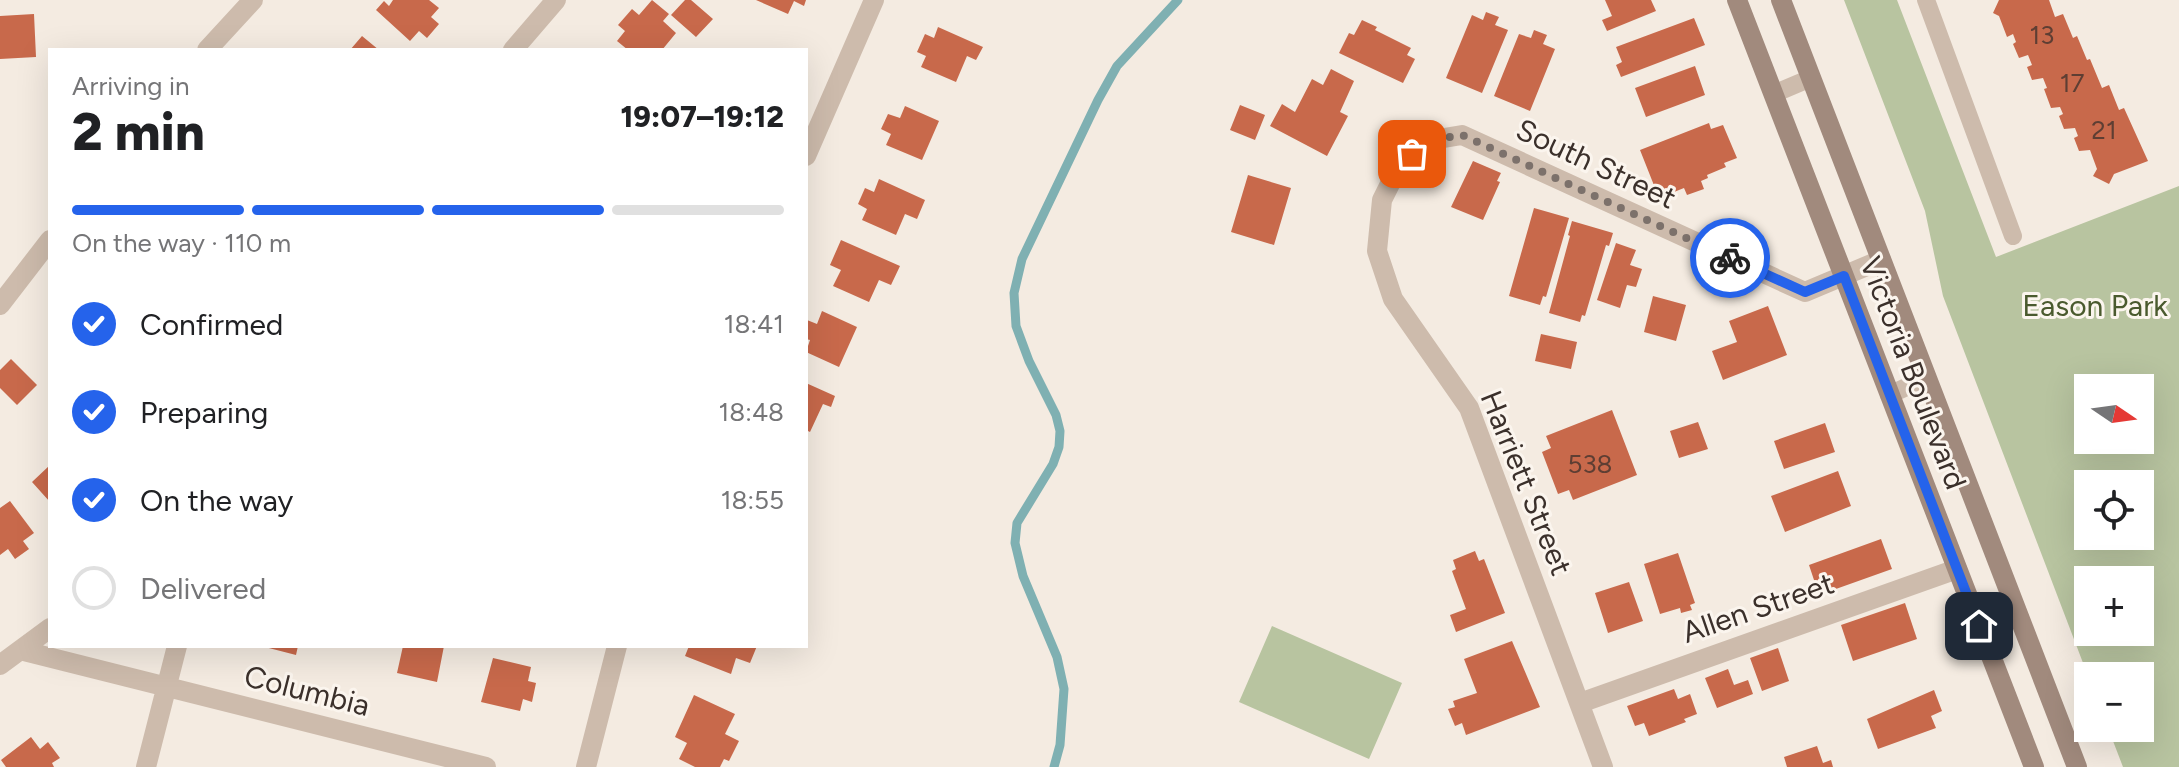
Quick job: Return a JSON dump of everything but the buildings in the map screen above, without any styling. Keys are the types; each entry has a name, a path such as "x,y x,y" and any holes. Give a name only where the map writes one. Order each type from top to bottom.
{"main road":[{"name":"Victoria Boulevard","path":"1737,0 2034,767"},
{"name":"Victoria Boulevard","path":"1781,0 2077,767"}],"street":[{"path":"209,48 253,0"},
{"path":"515,48 556,0"},
{"path":"808,151 874,0"},
{"name":"South Street","path":"1462,135 1805,292 1881,260"},
{"name":"Harriett Street","path":"1462,135 1426,141 1399,166 1382,200 1377,251 1393,299 1469,408 1603,767"},
{"path":"0,305 48,243"},
{"name":"Allen Street","path":"1580,703 1957,569"},
{"path":"0,665 48,629"},
{"path":"146,767 176,648"},
{"path":"586,767 616,648"},
{"name":"Columbia","path":"20,650 486,767"}],"lane":[{"path":"1926,0 2013,236"},
{"path":"1773,94 1811,78"},
{"path":"1889,395 1926,378"}],"green space":[{"name":"Eason Park","path":"1844,0 1897,0 1996,257 2179,186 2179,767 2123,767 2113,742 2154,742 2154,662 2083,662 2077,646 2154,646 2154,566 2074,566 2074,639 1943,296 1925,211"},
{"path":"1272,626 1402,683 1369,759 1239,702"}],"waterway":[{"path":"1054,767 1060,745 1064,689 1057,657 1023,576 1015,543 1017,523 1053,464 1060,431 1056,415 1029,361 1016,326 1014,293 1022,259 1117,66 1178,0"}],"way so far":[{"path":"1412,154 1426,141 1462,135 1730,258"}],"route":[{"path":"1730,258 1805,292 1844,276 1979,626"}]}
